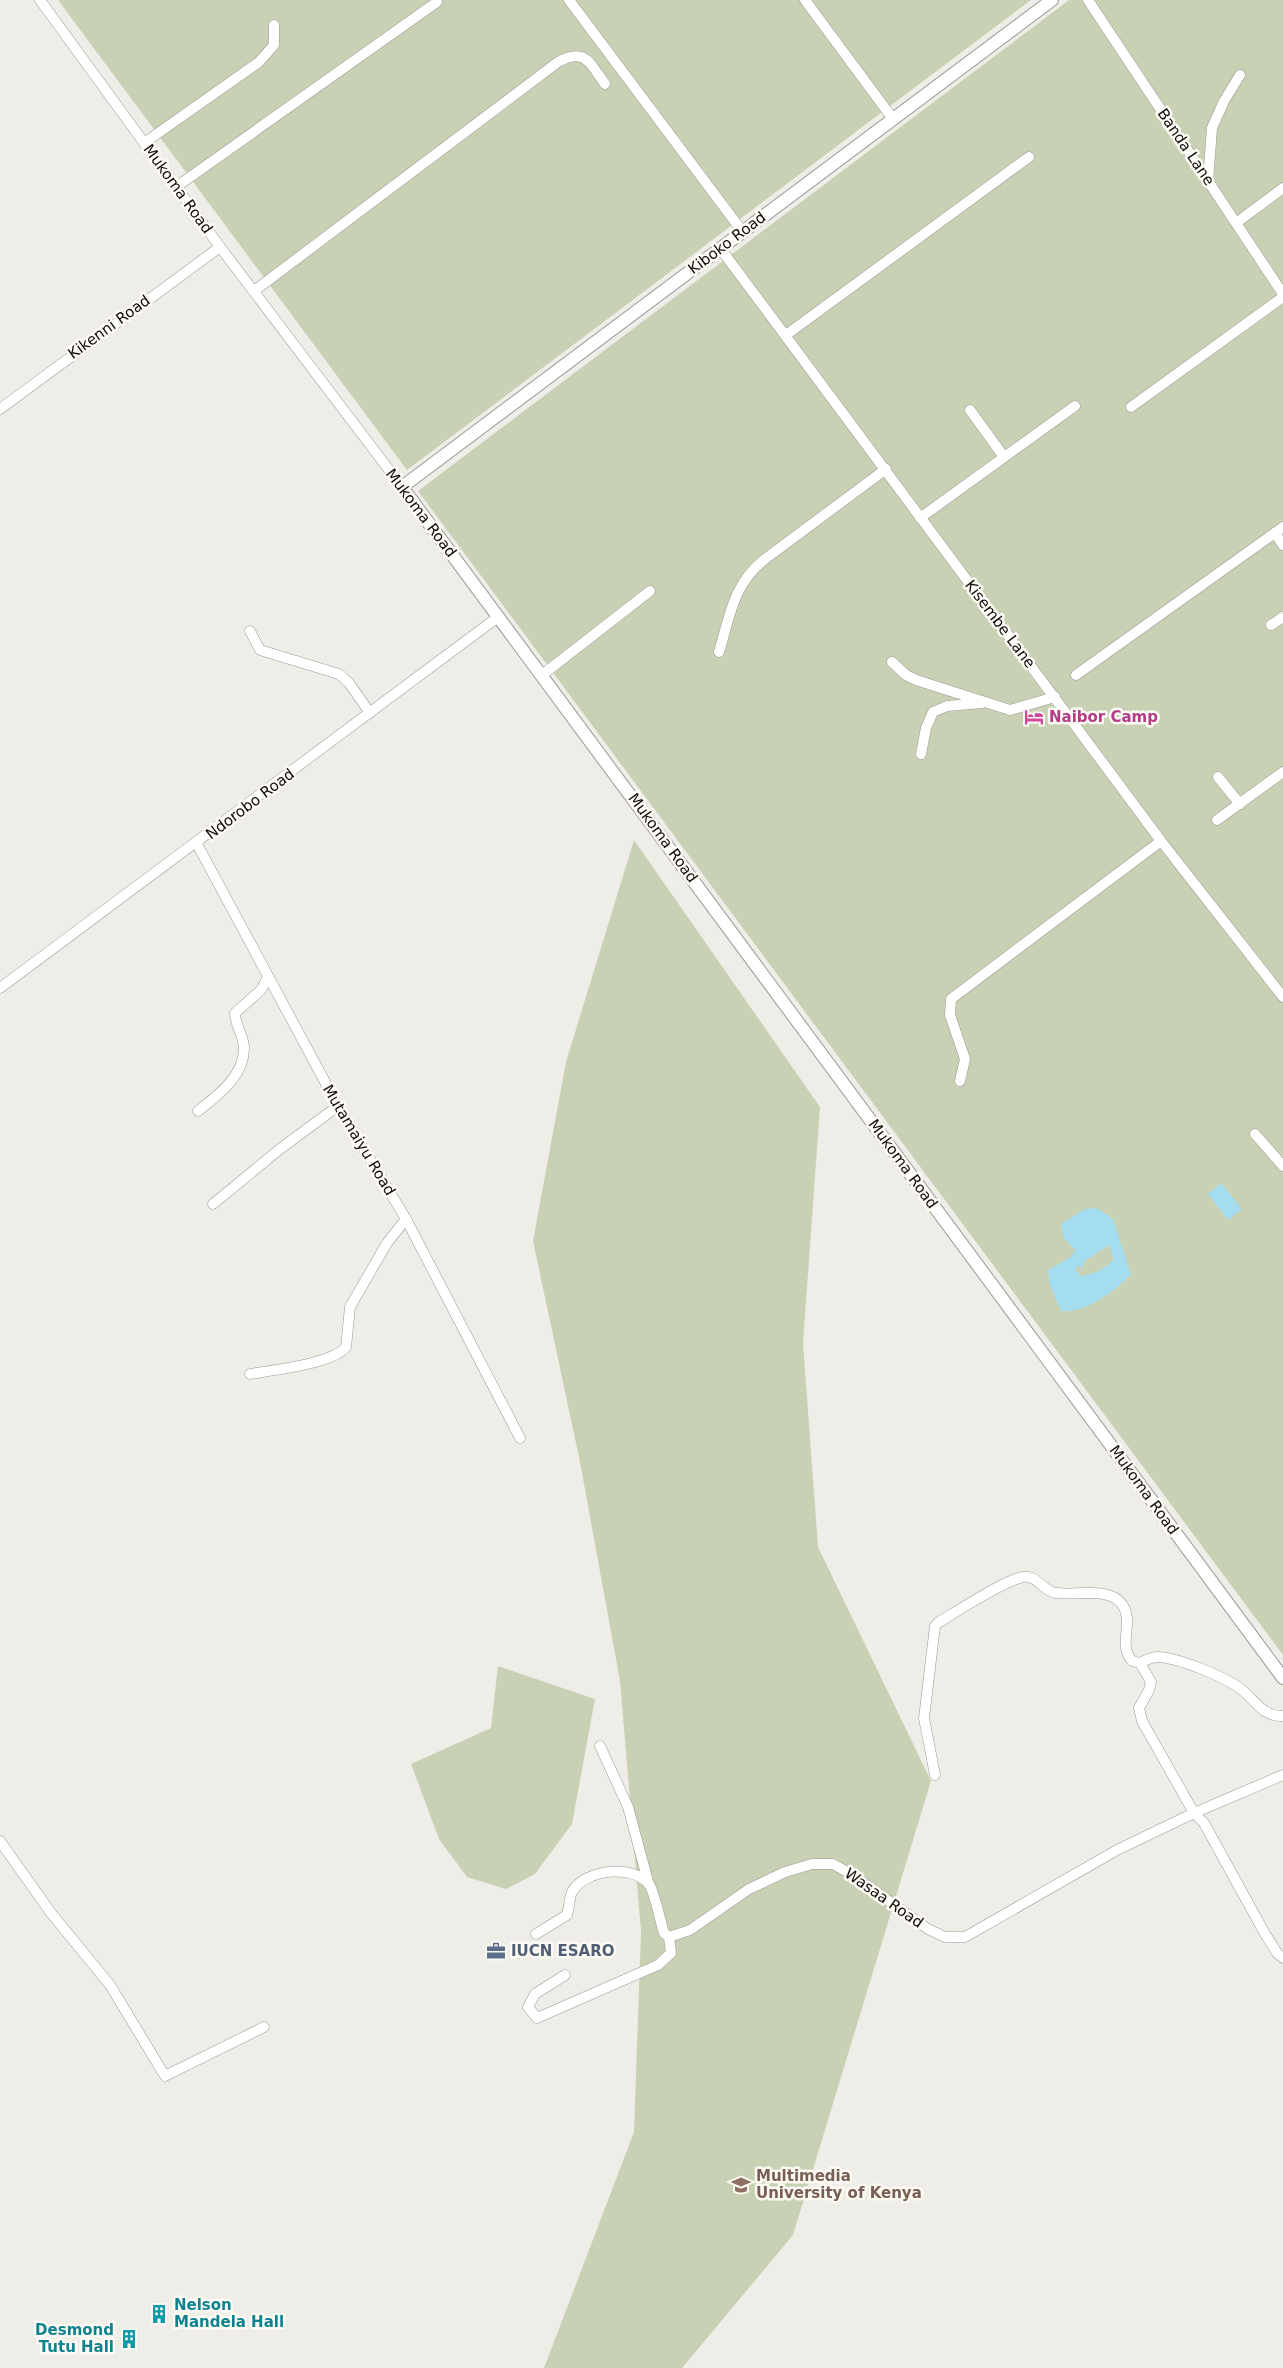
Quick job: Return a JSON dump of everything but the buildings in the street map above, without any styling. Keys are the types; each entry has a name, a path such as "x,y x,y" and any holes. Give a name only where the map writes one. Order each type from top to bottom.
{"street":[{"name":"Mukoma Road","path":"40,0 220,247 542,675 1283,1678"},
{"path":"569,0 742,231"},
{"path":"805,0 892,119"},
{"name":"Kiboko Road","path":"402,487 1052,0"},
{"name":"Banda Lane","path":"1088,0 1283,295"},
{"path":"176,187 437,2"},
{"path":"144,143 258,62 274,45 274,25"},
{"path":"254,291 558,62 576,55 585,58 605,84"},
{"path":"1208,181 1212,128 1224,101 1240,75"},
{"path":"786,335 1028,157"},
{"path":"1236,223 1283,188"},
{"name":"Kikenni Road","path":"0,409 220,247"},
{"name":"Kisembe Lane","path":"720,248 1161,841 1281,991"},
{"path":"1131,407 1283,295"},
{"path":"920,518 1075,406"},
{"path":"970,410 1004,457"},
{"path":"719,652 738,589 746,576 765,559 886,469"},
{"path":"1076,675 1279,530 1283,545"},
{"path":"542,675 650,591"},
{"name":"Ndorobo Road","path":"0,988 197,844 498,617"},
{"path":"1271,625 1283,617"},
{"path":"250,631 260,650 339,674 349,683 370,713"},
{"path":"892,662 906,675 916,680 1015,710 1055,697"},
{"path":"921,754 926,728 933,712 947,706 985,702"},
{"path":"1217,820 1283,772"},
{"path":"1218,777 1240,804"},
{"path":"960,1081 965,1058 950,1016 951,999 1161,841"},
{"name":"Mutamaiyu Road","path":"197,844 338,1106 406,1219 520,1438"},
{"path":"198,1111 231,1082 239,1068 244,1048 235,1013 261,990 268,977"},
{"path":"213,1204 280,1149 338,1106"},
{"path":"1255,1134 1283,1166"},
{"path":"250,1374 334,1356 343,1351 346,1347 350,1307 387,1244 406,1219"},
{"path":"936,1775 924,1718 935,1626 993,1591 1023,1577 1029,1577 1054,1593 1111,1595 1121,1602 1126,1611 1128,1621 1124,1646 1127,1655 1132,1661 1140,1664 1151,1682 1149,1690 1139,1708 1142,1721 1194,1813 1204,1823 1264,1932 1277,1953 1283,1958"},
{"path":"1140,1664 1150,1658 1174,1659 1241,1689 1266,1713 1274,1716 1283,1716"},
{"path":"565,1975 535,1994 528,2006 537,2018 658,1965 671,1952 669,1937 664,1933 628,1807 600,1746"},
{"name":"Wasaa Road","path":"669,1937 690,1930 749,1889 785,1872 812,1864 833,1864 851,1874 928,1929 946,1937 964,1937 1117,1850 1194,1813 1283,1775"},
{"path":"0,1841 51,1913 110,1985 166,2076 264,2028"},
{"path":"536,1934 567,1915 573,1892 589,1878 603,1874 628,1872 650,1885"}],"green space":[{"path":"58,0 1031,0 407,470"},
{"path":"1069,0 1283,0 1283,1655 418,491"},
{"path":"634,840 820,1107 803,1343 818,1547 931,1781 793,2235 682,2368 544,2368 634,2132 641,1931 620,1681 580,1462 533,1241 566,1062"},
{"path":"498,1666 595,1699 572,1824 535,1874 506,1889 467,1877 439,1839 411,1764 491,1728"}],"water":[{"path":"1221,1183 1242,1209 1228,1220 1208,1194"},
{"path":"1097,1208 1113,1219 1131,1274 1125,1281 1099,1300 1080,1309 1061,1311 1050,1285 1048,1270 1071,1257 1075,1250 1064,1238 1061,1224 1085,1209","holes":["1109,1245 1114,1259 1103,1269 1090,1274 1080,1276 1075,1269 1078,1265 1082,1269 1085,1261"]}],"place":[{"name":"Naibor Camp","path":"1034,717"},
{"name":"IUCN ESARO","path":"496,1951"},
{"name":"Multimedia University of Kenya","path":"741,2185"},
{"name":"Nelson Mandela Hall","path":"159,2314"},
{"name":"Desmond Tutu Hall","path":"129,2339"}]}
